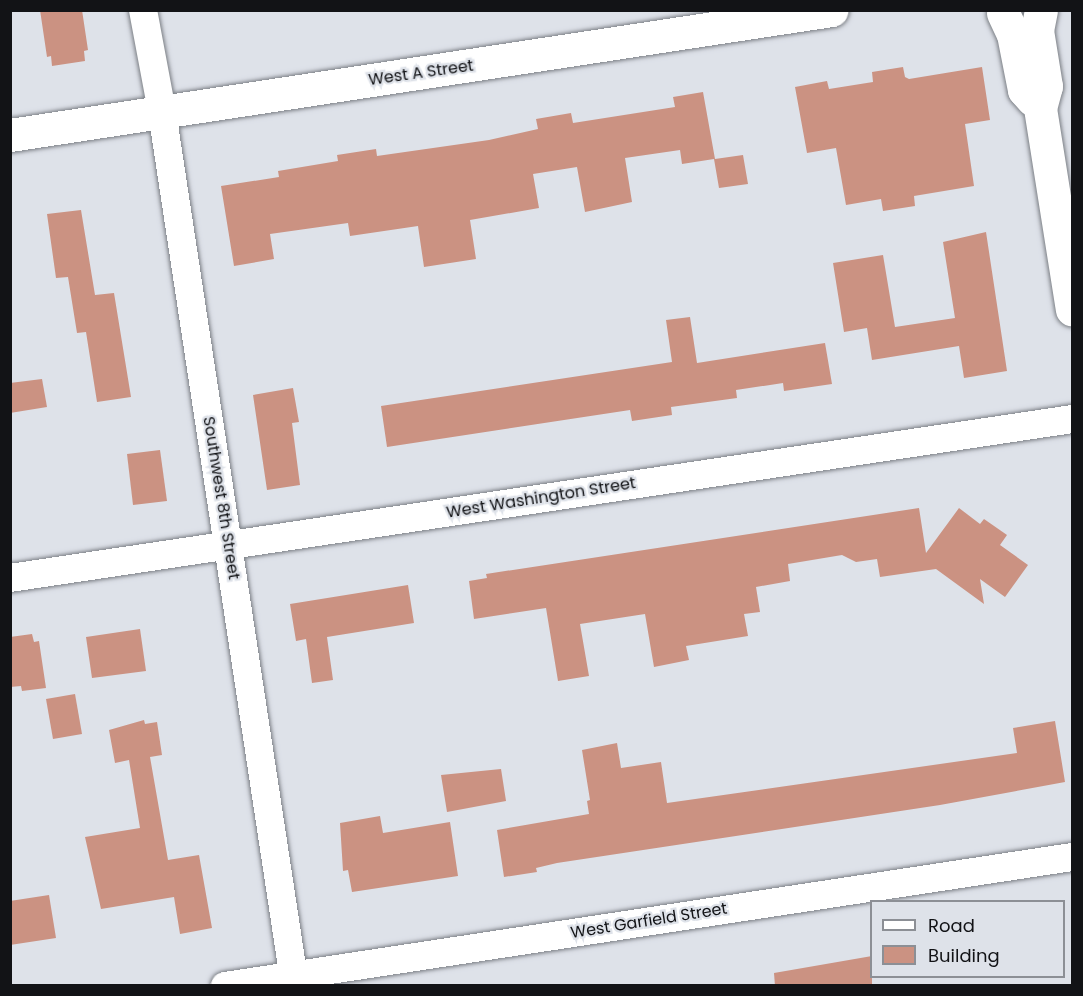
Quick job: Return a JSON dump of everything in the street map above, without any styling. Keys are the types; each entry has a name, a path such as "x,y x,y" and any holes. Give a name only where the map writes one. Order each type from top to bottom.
{"main road":[{"name":"West A Street","path":"10,135 832,10"},
{"path":"1041,10 1037,30 1046,86 1040,108 1072,309"},
{"path":"1012,11 1013,34 1024,90 1040,108"}],"street":[{"name":"Southwest 8th Street","path":"143,10 162,112 295,980"},
{"name":"West Washington Street","path":"10,578 1072,419"},
{"name":"West Garfield Street","path":"225,986 295,980 1072,857"}],"building":[{"path":"40,10 82,10 88,50 84,51 85,61 52,66 51,56 47,57"},
{"path":"903,67 905,77 909,79 982,67 990,120 965,124 974,186 914,196 915,206 883,211 881,199 846,205 836,148 807,153 795,87 827,81 829,89 873,82 872,72"},
{"path":"703,92 715,159 743,155 748,184 719,188 714,159 682,164 680,150 625,158 632,202 585,212 577,167 533,174 539,208 470,220 476,259 424,267 418,226 350,236 348,223 270,234 274,259 234,266 221,186 279,177 278,171 338,161 337,155 376,149 377,156 489,140 538,129 536,119 571,113 573,123 675,107 673,97"},
{"path":"81,210 95,295 114,293 131,397 97,402 86,332 77,333 68,277 56,278 47,214"},
{"path":"986,232 1007,371 964,378 959,346 872,360 867,328 844,332 833,263 883,255 895,327 955,318 943,242"},
{"path":"690,317 697,363 825,343 832,384 784,391 783,383 736,390 737,398 671,407 672,415 632,421 630,410 387,447 381,406 672,362 666,320"},
{"path":"42,379 47,407 10,413 10,383"},
{"path":"293,388 299,422 292,423 300,485 267,490 253,395"},
{"path":"160,450 167,501 133,505 127,454"},
{"path":"919,508 926,553 959,508 980,524 984,519 1007,535 1000,545 1028,565 1005,597 980,579 984,604 936,569 880,577 877,559 856,562 842,555 788,564 790,581 756,587 760,612 744,614 748,636 686,646 689,660 654,667 645,614 580,624 589,676 558,681 546,608 474,619 469,581 487,578 486,574"},
{"path":"408,585 414,623 327,637 333,680 312,683 306,639 296,641 290,604"},
{"path":"140,629 146,671 92,678 86,637"},
{"path":"32,634 34,642 39,641 46,688 22,691 21,686 10,687 10,637"},
{"path":"75,694 82,734 53,739 46,699"},
{"path":"144,720 145,724 157,722 162,755 150,757 168,860 199,855 212,928 180,934 174,897 101,909 85,837 140,828 129,760 115,763 109,730"},
{"path":"1055,721 1065,782 940,805 557,863 536,868 537,872 504,877 497,830 589,814 587,801 590,800 582,750 617,743 621,768 661,762 667,803 1017,753 1013,728"},
{"path":"501,769 506,801 447,812 441,775"},
{"path":"380,816 383,833 450,822 458,876 352,892 348,870 343,871 340,823"},
{"path":"49,895 56,938 10,945 10,901"},
{"path":"870,956 872,986 775,986 774,973"}]}
